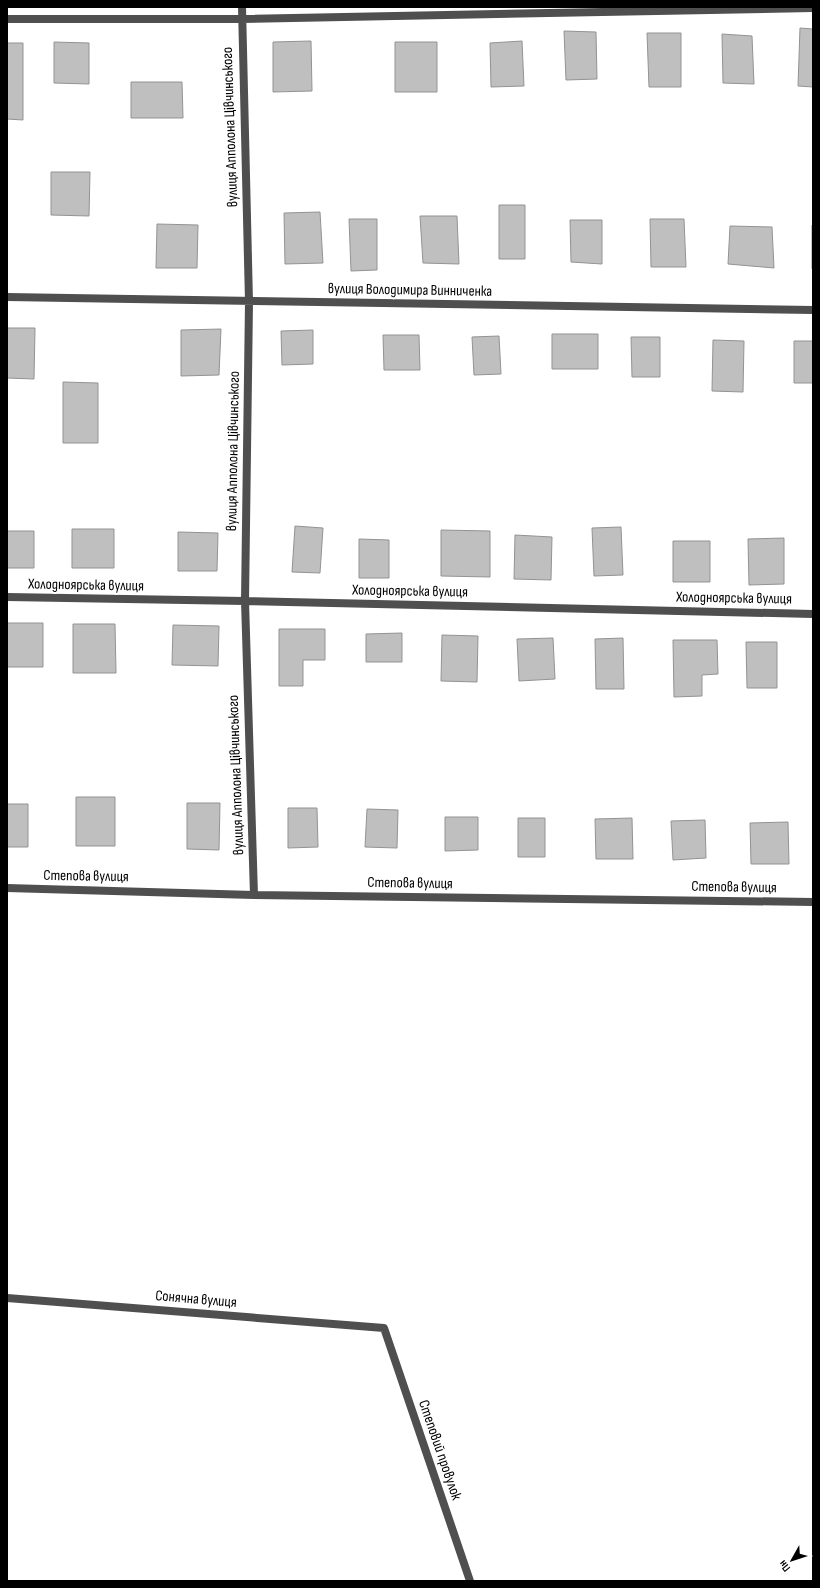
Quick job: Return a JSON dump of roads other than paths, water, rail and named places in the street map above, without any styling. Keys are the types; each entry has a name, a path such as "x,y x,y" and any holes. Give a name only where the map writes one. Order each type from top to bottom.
{"street":[{"name":"вулиця Апполона Цівчинського","path":"242,7 241,19 249,302 245,601 254,895"},
{"path":"7,19 241,19 813,8"},
{"name":"вулиця Володимира Винниченка","path":"7,297 813,310"},
{"name":"Холодноярська вулиця","path":"7,597 813,614"},
{"name":"Степова вулиця","path":"7,888 254,895 813,902"},
{"name":"Сонячна вулиця","path":"7,1298 384,1328"},
{"name":"Степовий провулок","path":"384,1328 470,1581"}]}
